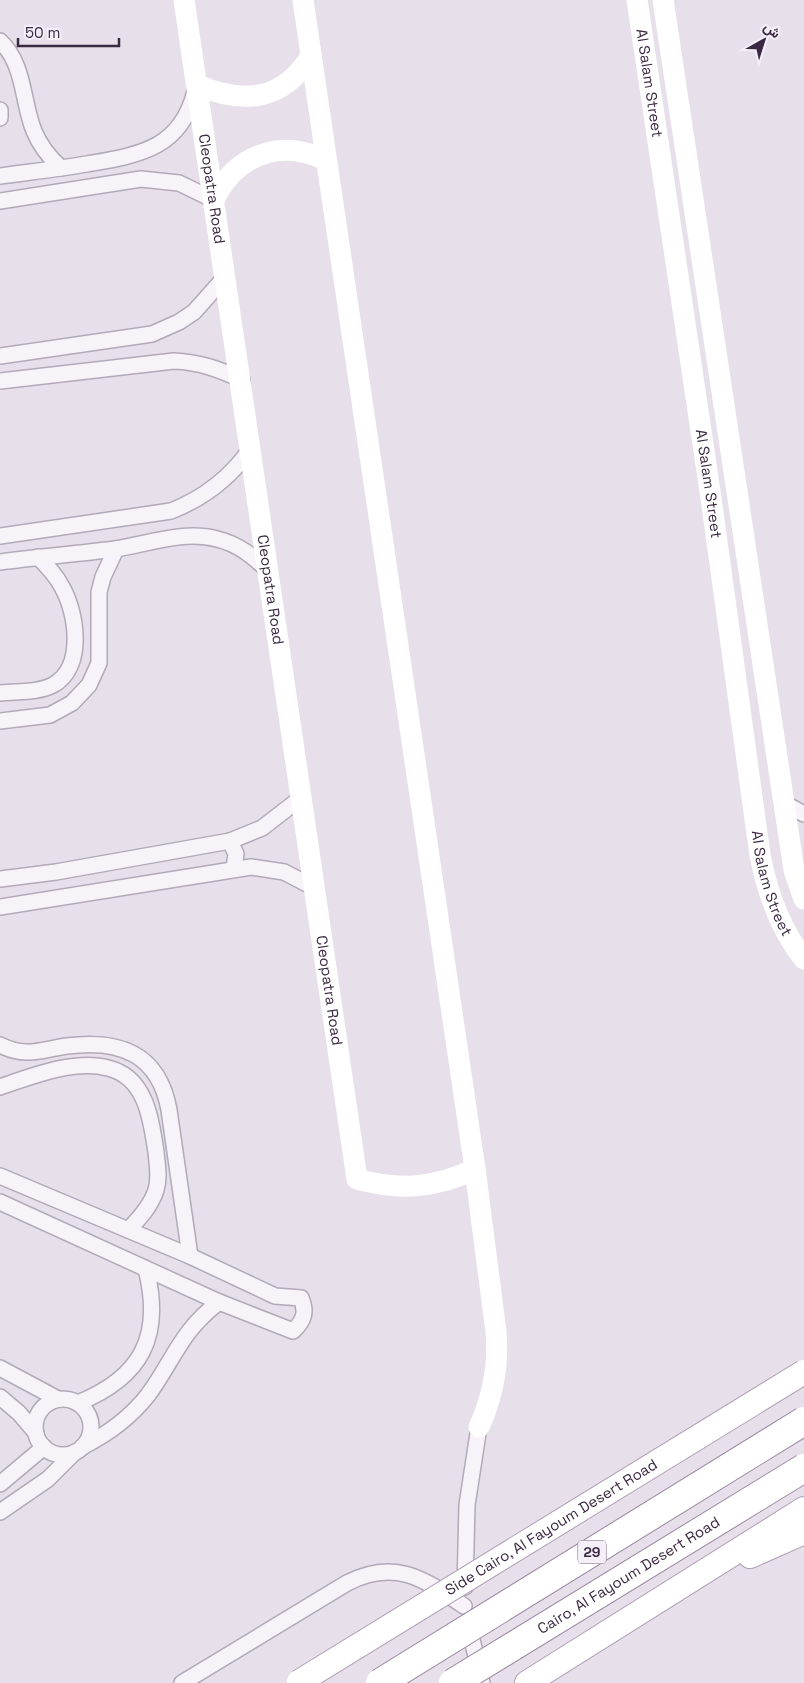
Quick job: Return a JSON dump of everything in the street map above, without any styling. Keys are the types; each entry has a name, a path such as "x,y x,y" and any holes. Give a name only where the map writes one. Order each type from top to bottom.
{"highway":[{"name":"29","path":"380,1683 804,1421"},
{"name":"Cairo, Al Fayoum Desert Road","path":"453,1683 804,1468"}],"main road":[{"name":"Cleopatra Road","path":"184,0 242,380 357,1179 387,1186 417,1187 447,1181 475,1169"},
{"path":"303,0 325,160 475,1169 497,1349 495,1382 479,1427"},
{"name":"Al Salam Street","path":"637,0 764,872 782,923 804,959"},
{"name":"Al Salam Street","path":"663,0 794,870 804,898"},
{"path":"197,85 227,96 251,97 262,95 290,80 311,56"},
{"path":"214,200 219,189 233,170 252,157 264,153 295,150 325,160"},
{"path":"710,498 737,493"},
{"name":"Side Cairo, Al Fayoum Desert Road","path":"298,1683 804,1372"},
{"path":"527,1683 723,1558 804,1509"},
{"path":"723,1558 752,1555 804,1532"}],"street":[{"path":"0,41 13,59 18,71 33,131 42,147 61,168"},
{"path":"0,176 131,156 155,147 175,132 183,123 197,85"},
{"path":"0,110 0,118"},
{"path":"0,201 141,179 179,183 214,200"},
{"path":"0,356 152,334 166,329 194,312 226,276"},
{"path":"0,381 174,361 200,363 217,368 242,380"},
{"path":"0,536 171,511 190,504 217,484 242,461 251,448"},
{"path":"0,562 116,549 178,538 216,538 237,545 269,572"},
{"path":"0,722 50,715 72,703 89,685 99,663 99,592 108,562 116,549"},
{"path":"0,693 38,689 53,685 65,674 73,660 74,625 70,606 63,587 52,571 38,557"},
{"path":"0,879 56,872 230,841 262,828 302,797"},
{"path":"784,803 804,814"},
{"path":"230,841 236,854 234,868"},
{"path":"0,907 234,868 251,867 284,872 314,887"},
{"path":"0,1045 13,1052 30,1054 67,1046 104,1045 139,1057 155,1070 166,1089 190,1256"},
{"path":"0,1087 49,1072 91,1065 110,1068 127,1077 140,1091 150,1118 158,1178 152,1201 128,1230"},
{"path":"0,1176 190,1256 275,1296 301,1298 305,1307 300,1325 293,1331 219,1302 3,1203 16,1183"},
{"path":"78,1403 105,1392 118,1383 140,1358 151,1330 153,1316 153,1300 146,1269"},
{"path":"0,1397 19,1413 36,1433 44,1447 53,1453 64,1455 79,1450 101,1438 134,1411 191,1327 219,1302"},
{"path":"140,1358 162,1372"},
{"path":"0,1368 58,1399"},
{"path":"0,1512 48,1480 90,1437 91,1424 87,1412 78,1403 68,1399 58,1399 44,1406 36,1418 36,1433"},
{"path":"479,1427 467,1505 464,1606 482,1683"},
{"path":"0,1484 44,1447"},
{"path":"182,1683 347,1583 370,1573 396,1571 409,1574 434,1585 464,1606"}]}
